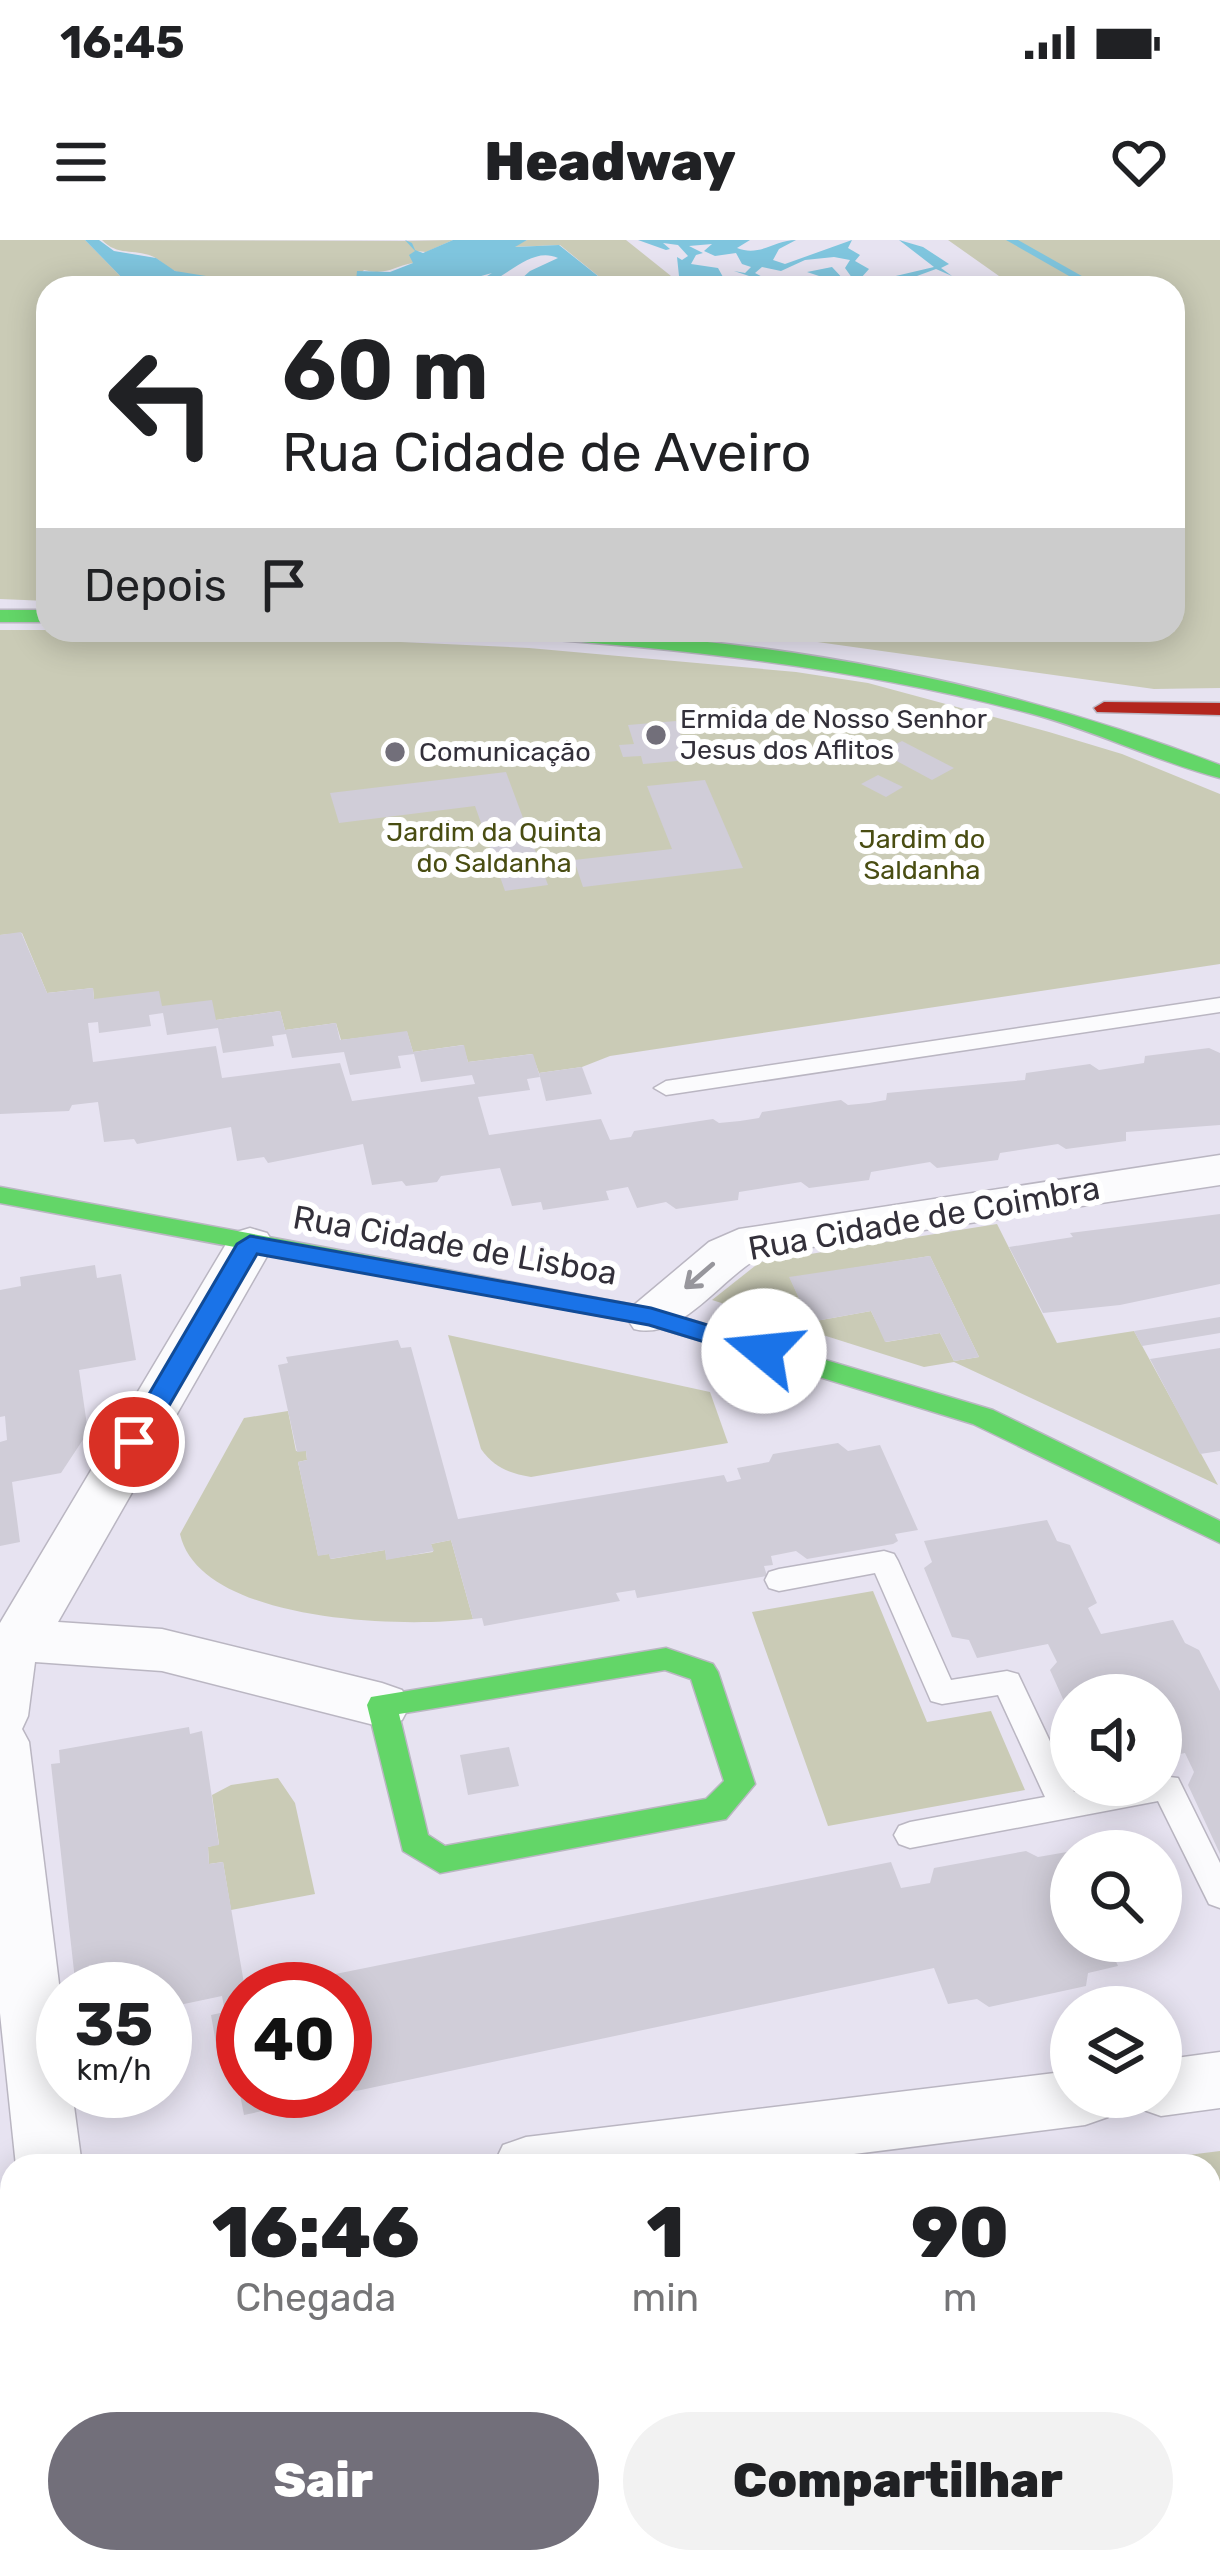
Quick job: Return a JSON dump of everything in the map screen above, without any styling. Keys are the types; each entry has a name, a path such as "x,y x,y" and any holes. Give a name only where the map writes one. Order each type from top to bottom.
{"street":[{"path":"0,616 36,616"},
{"path":"643,642 886,670 1042,707 1171,748 1220,772"},
{"path":"1042,707 1220,709"},
{"name":"Rua Cidade de Coimbra","path":"651,1317 726,1252 756,1240 1220,1170"},
{"name":"Rua Cidade de Lisboa","path":"0,1195 651,1317 983,1417 1220,1533"},
{"path":"0,1716 9,1642 250,1244"},
{"path":"9,1642 162,1650 382,1705 666,1659 703,1672 740,1784 715,1810 440,1860 414,1842 382,1705"},
{"path":"0,1742 48,2154"},
{"path":"1182,2085 1220,2080"},
{"path":"623,2154 1050,2101"}],"lane":[{"path":"666,1088 1220,1005"},
{"path":"779,1580 884,1562 942,1694 1007,1682 1050,1774"},
{"path":"910,1835 1065,1806"},
{"path":"1177,1806 1220,1895"}],"green space":[{"path":"0,240 85,240 120,276 36,276 36,600 0,599"},
{"path":"102,240 453,240 426,252 416,251 413,263 384,271 364,270 359,276 194,276 174,271 147,254 114,249"},
{"path":"527,240 626,240 671,276 598,276 560,245 511,247"},
{"path":"948,240 1220,240 1220,688 1154,689 817,642 1185,642 1185,276 999,276"},
{"path":"0,630 36,630 36,642 400,642 529,648 796,672 868,683 1049,732 1122,754 1220,794 1220,964 610,1056 582,1067 539,1073 532,1054 468,1062 463,1045 413,1052 407,1032 341,1040 336,1023 285,1030 280,1011 216,1020 162,1006 94,999 93,988 47,993 22,933 0,935"},
{"path":"997,1224 1057,1343 1134,1331 1218,1485 954,1362 924,1367 712,1300 760,1262","holes":["930,1256 979,1357 954,1361 940,1333 886,1342 871,1311 810,1322 790,1278"]},
{"path":"448,1335 710,1392 728,1443 531,1477 508,1471 481,1449"},
{"path":"288,1411 296,1451 306,1451 307,1460 298,1462 318,1555 329,1554 331,1559 385,1550 387,1559 433,1552 431,1544 451,1540 473,1619 400,1622 308,1613 224,1586 195,1564 180,1534 244,1418"},
{"path":"873,1591 927,1722 991,1711 1025,1790 828,1826 752,1612"},
{"path":"278,1778 295,1803 315,1894 231,1910 223,1862 209,1864 208,1847 219,1844 212,1795 231,1785"}],"water":[{"path":"85,240 156,258 175,271 206,276 120,276"},
{"path":"405,240 423,253 453,240 527,240 515,247 559,245 598,276 524,276 558,258 547,255 500,276 356,276 357,271 390,272 413,263 409,255 415,251"},
{"path":"638,240 750,240 737,248 753,251 796,240 779,249 773,260 785,264 852,240 848,248 860,255 855,261 869,269 863,276 851,276 845,268 850,260 834,257 805,260 781,271 762,267 755,273 761,276 749,276 734,271 745,273 751,267 742,264 736,253 715,256 704,251 712,244 689,246 703,253 691,264 718,268 722,276 679,276 677,257 688,256 678,245 663,243 670,249"},
{"path":"899,240 923,247 949,264 941,268 952,276 936,269 917,276 896,276 934,267"},
{"path":"832,267 840,276 807,272"}],"building":[{"name":"Ermida de Nosso Senhor Jesus dos Aflitos","path":"676,721 689,760 643,764 641,756 623,757 619,745 634,744 628,725"},
{"path":"902,741 954,768 932,780 880,752"},
{"path":"506,772 548,885 505,891 475,806 339,823 330,793"},
{"path":"878,775 903,787 886,797 861,784"},
{"path":"705,780 743,868 583,887 574,860 672,849 647,786"},
{"path":"21,932 47,993 93,988 94,999 159,991 162,1006 212,1000 216,1020 280,1011 285,1030 336,1023 340,1040 407,1031 413,1052 464,1045 468,1062 533,1054 540,1077 527,1079 530,1090 478,1097 489,1135 601,1119 610,1140 631,1137 634,1131 713,1119 740,1121 759,1118 762,1112 841,1100 848,1105 869,1103 886,1100 887,1093 1025,1080 1026,1073 1090,1064 1099,1070 1144,1063 1145,1056 1209,1048 1220,1053 1220,1125 1126,1132 1126,1141 1066,1149 1058,1144 1000,1153 998,1160 937,1168 930,1162 871,1172 869,1180 809,1188 801,1182 739,1192 738,1200 676,1209 666,1202 637,1208 628,1187 606,1191 609,1200 543,1210 541,1202 512,1206 500,1168 441,1176 437,1182 372,1185 363,1144 268,1163 264,1157 237,1161 231,1127 137,1144 134,1139 104,1142 98,1102 72,1105 69,1111 0,1114 0,935","holes":["163,1013 167,1035 218,1028 223,1053 274,1046 272,1036 286,1034 292,1058 344,1052 350,1075 401,1068 398,1056 414,1054 421,1082 472,1075 475,1084 352,1101 340,1063 222,1078 216,1046 93,1062 88,1023 98,1022 99,1033 151,1026 149,1015"]},
{"path":"582,1067 592,1094 546,1101 539,1073"},
{"path":"1220,1214 1220,1284 1120,1305 1043,1313 1009,1247 1073,1237 1070,1233"},
{"path":"930,1256 979,1357 954,1361 940,1333 885,1342 871,1311 810,1322 789,1277"},
{"path":"95,1265 97,1278 121,1274 136,1360 79,1370 88,1432 61,1473 12,1482 20,1542 0,1546 0,1442 7,1440 5,1416 0,1417 0,1290 21,1286 20,1277"},
{"path":"1220,1317 1220,1333 1142,1346 1134,1331"},
{"path":"398,1340 401,1348 411,1347 458,1519 724,1475 727,1482 741,1479 737,1468 769,1462 773,1454 838,1443 848,1451 880,1445 918,1530 895,1534 898,1541 893,1544 807,1559 796,1551 771,1556 773,1565 764,1566 767,1576 637,1598 635,1590 616,1593 620,1601 484,1626 482,1618 473,1619 451,1540 431,1544 434,1551 386,1560 385,1550 330,1559 329,1554 318,1556 298,1462 307,1460 306,1451 297,1452 278,1365 288,1363 286,1357"},
{"path":"1220,1348 1220,1451 1200,1454 1150,1359"},
{"path":"1047,1520 1057,1541 1070,1545 1097,1603 1088,1608 1101,1634 1173,1620 1185,1643 1199,1650 1220,1691 1220,1854 1188,1785 1194,1772 1182,1754 1182,1674 1052,1674 1057,1662 1048,1644 977,1658 969,1640 952,1637 924,1568 932,1562 924,1541"},
{"path":"189,1727 190,1734 202,1731 219,1845 208,1847 209,1864 223,1862 240,1962 216,1962 216,1997 192,2002 192,1962 73,1962 51,1764 60,1763 59,1750"},
{"path":"509,1747 519,1786 468,1795 460,1755"},
{"path":"1026,1851 1038,1857 1050,1855 1050,1962 1116,1962 1118,1966 1088,1973 1086,1986 1050,1986 1050,1994 989,2007 977,1999 948,2004 934,1968 372,2088 372,1967 891,1862 901,1888 930,1883 934,1868"}],"waterway":[{"path":"1011,240 1076,276"}],"traffic: fast":[{"path":"0,616 36,616"},
{"path":"658,642 773,655 954,687 1132,738 1220,772"},
{"path":"0,1195 651,1317 983,1417 1220,1533"},
{"path":"666,1659 703,1672 740,1784 715,1810 440,1860 414,1842 382,1705 666,1659"}],"traffic: jam":[{"path":"1104,708 1220,709"}],"place":[{"name":"Ermida de Nosso Senhor Jesus dos Aflitos","path":"656,735"},
{"name":"Comunicação","path":"395,752"}],"route":[{"path":"134,1442 250,1244 651,1317 764,1351"}],"park label":[{"name":"Jardim da Quinta do Saldanha","path":"494,848"},
{"name":"Jardim do Saldanha","path":"922,854"}]}
